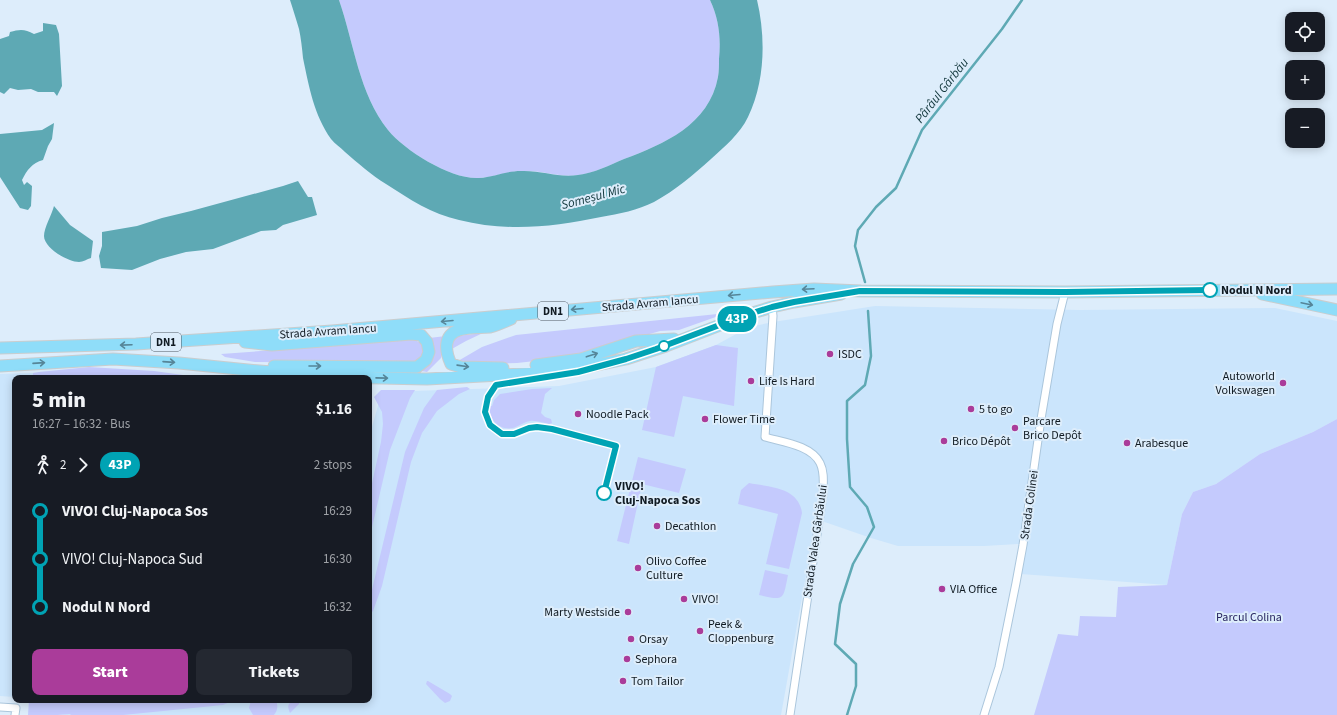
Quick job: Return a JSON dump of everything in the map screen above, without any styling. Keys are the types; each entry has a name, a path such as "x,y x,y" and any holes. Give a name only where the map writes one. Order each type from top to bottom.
{"main road":[{"name":"DN1","path":"372,378 427,379 582,368 626,359 772,307 862,291 1065,292 1337,288"},
{"name":"Strada Avram Iancu","path":"0,348 136,344 332,331 793,290 837,289 862,291"},
{"path":"1242,290 1337,310"},
{"path":"526,314 491,326 458,330 451,335 446,344 447,355 451,364 461,367 483,368 545,364 581,359 636,341 684,339"},
{"path":"216,339 272,345 411,334 421,335 427,342 429,352 426,360 417,367 278,365 248,370"},
{"name":"DN1","path":"0,366 113,359 179,363 309,375"}],"street":[{"name":"Strada Colinei","path":"984,715 999,667 1023,545 1041,419 1057,324 1065,292"},
{"name":"Strada Valea Gârbăului","path":"772,307 773,316 764,437 803,448 812,454 820,463 823,478 823,494 790,715"},
{"path":"0,707 16,708 15,715"}],"shaded area":[{"path":"875,306 1081,310 1275,308 1337,321 1337,419 1313,432 1260,454 1216,484 1193,492 1182,514 1167,585 1021,574 1022,562 1018,544 984,546 898,546 816,519 781,715 58,715 164,703 372,703 372,427 382,392 559,386 656,367 716,345 749,327"},
{"path":"33,373 33,375 12,375 12,697 0,696 0,374"}],"green space":[{"path":"339,0 710,0 717,21 719,36 720,51 718,77 713,94 705,108 695,120 683,130 654,147 602,168 585,174 572,176 524,171 479,178 468,177 456,174 430,163 406,147 388,130 370,101 358,68"},
{"path":"727,313 679,330 660,331 571,357 517,363 463,364 458,361 482,347 516,335"},
{"path":"483,333 450,350 449,344 456,336"},
{"path":"446,336 441,358 427,372 421,371 429,338"},
{"path":"414,340 422,343 422,355 414,363 255,362 225,357 221,354"},
{"path":"716,345 738,348 734,406 683,396 674,437 642,430 656,367"},
{"path":"89,367 154,371 183,375 33,375 33,373"},
{"path":"467,387 470,389 459,394 437,411 422,433 411,462 382,586 372,612 372,590 405,452 424,408 437,390"},
{"path":"552,388 545,394 541,413 545,417 551,419 552,423 549,424 530,421 513,428 503,428 496,423 491,415 490,406 492,406 494,400 500,394 532,389"},
{"path":"381,390 415,390 410,398 390,450 372,527 372,483 381,442 383,424 382,412 374,397"},
{"name":"Parcul Colina","path":"1337,419 1337,715 1034,715 1058,634 1078,636 1080,616 1116,617 1118,587 1167,585 1182,514 1193,492 1216,484 1260,454 1313,432"},
{"path":"638,457 686,469 679,493 642,484 629,544 617,541"},
{"path":"749,483 774,487 782,490 789,493 800,504 802,513 789,569 766,564 778,514 738,504 741,490"},
{"path":"765,570 788,575 785,590 781,597 774,598 759,595"},
{"path":"427,681 450,694 452,696 450,701 445,703 440,699 426,684"},
{"path":"29,703 227,703 223,705 123,715 28,715"},
{"path":"250,703 276,703 277,706 274,715 253,715 249,708"},
{"path":"299,703 290,713 288,707 289,704"}],"water":[{"name":"Someșul Mic","path":"290,0 339,0 358,68 370,101 388,130 406,147 430,163 456,174 468,177 479,178 518,171 531,171 565,176 584,174 654,147 683,130 695,120 705,108 713,94 718,77 720,51 719,36 717,21 710,0 757,0 763,44 761,75 754,103 745,123 736,135 691,176 654,202 621,213 548,226 512,227 477,224 439,214 412,200 370,173 331,139 320,120 313,100 303,58 299,29"},
{"path":"43,23 56,25 59,34 62,86 57,96 54,92 38,92 31,89 18,90 10,88 4,94 0,92 0,39 9,36 10,32 17,30 25,30 34,34 43,31"},
{"path":"54,123 52,139 43,160 30,167 22,180 24,185 27,182 32,186 31,206 28,210 20,208 0,177 0,134 42,130"},
{"path":"298,181 308,197 312,197 317,215 283,225 276,230 261,231 213,249 186,252 160,259 132,270 101,268 99,256 102,246 102,232 137,226"},
{"path":"54,206 70,225 93,241 91,258 80,262 69,260 57,254 45,241 44,233"}],"waterway":[{"name":"Pârâul Gârbău","path":"865,282 855,246 858,230 876,207 896,188 922,130 1002,29 1022,0"},
{"name":"Pârâul Gârbău","path":"847,715 856,686 856,664 835,644 840,604 853,564 874,527 867,507 850,487 847,439 847,401 865,385 871,356 868,311"}],"bus line":[{"name":"43P","path":"604,493 616,446 552,429 537,427 529,428 514,434 502,434 490,425 485,412 488,397 496,385 578,372 656,349 746,315 772,307 860,291 1065,292 1210,290"}],"place":[{"name":"Nodul N Nord","path":"1210,290"},
{"name":"ISDC","path":"830,354"},
{"name":"Life Is Hard","path":"751,381"},
{"name":"Autoworld Volkswagen","path":"1283,383"},
{"name":"5 to go","path":"971,409"},
{"name":"Noodle Pack","path":"578,414"},
{"name":"Flower Time","path":"705,419"},
{"name":"Parcare Brico Depôt","path":"1015,428"},
{"name":"Brico Dépôt","path":"944,441"},
{"name":"Arabesque","path":"1127,443"},
{"name":"VIVO! Cluj-Napoca Sos","path":"604,493"},
{"name":"Decathlon","path":"657,526"},
{"name":"Olivo Coffee Culture","path":"638,568"},
{"name":"VIA Office","path":"942,589"},
{"name":"VIVO!","path":"684,599"},
{"name":"Marty Westside","path":"628,612"},
{"name":"Peek & Cloppenburg","path":"700,631"},
{"name":"Orsay","path":"631,639"},
{"name":"Sephora","path":"627,659"},
{"name":"Tom Tailor","path":"623,681"}]}
